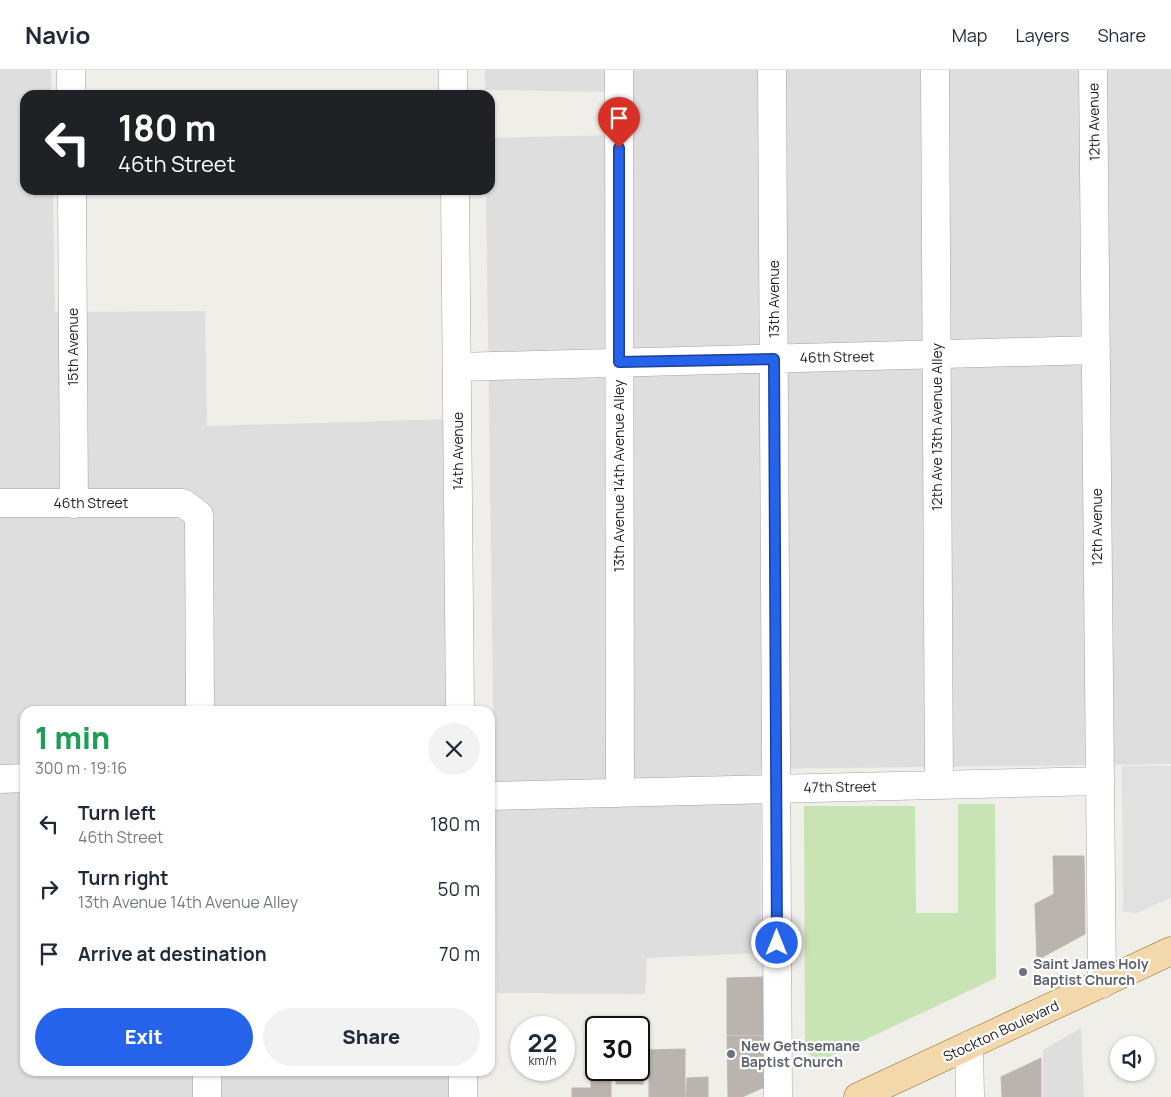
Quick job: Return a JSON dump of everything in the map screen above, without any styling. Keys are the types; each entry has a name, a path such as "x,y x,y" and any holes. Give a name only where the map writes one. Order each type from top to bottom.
{"main road":[{"name":"Stockton Boulevard","path":"858,1097 1171,951"}],"street":[{"path":"71,70 71,90"},
{"path":"453,70 453,90"},
{"name":"13th Avenue 14th Avenue Alley","path":"619,70 620,793"},
{"name":"13th Avenue","path":"772,70 778,1097"},
{"name":"12th Ave 13th Avenue Alley","path":"935,70 939,784"},
{"name":"12th Avenue","path":"1093,70 1096,350 1107,788 1102,984"},
{"name":"15th Avenue","path":"72,195 74,504"},
{"name":"14th Avenue","path":"455,195 460,706"},
{"name":"46th Street","path":"458,367 1096,350"},
{"name":"46th Street","path":"0,503 183,502 199,515 200,706"},
{"path":"0,779 20,778"},
{"name":"47th Street","path":"495,796 939,784 1107,788"},
{"path":"969,1045 970,1097"},
{"path":"207,1076 207,1097"},
{"path":"463,1076 463,1097"}],"shaded area":[{"path":"0,70 51,70 51,90 20,90 20,195 53,195 55,312 205,311 207,426 453,419 454,706 20,706 20,1076 456,1076 456,1097 0,1097"},
{"path":"485,70 1171,70 1171,764 761,769 761,953 647,958 645,994 497,993 495,706 493,706 486,195 495,195 495,138 611,135 611,92 485,90"},
{"path":"1122,766 1171,766 1171,898 1136,913 1123,912"},
{"path":"1081,1028 1084,1097 1043,1097 1043,1050"}],"green space":[{"path":"958,804 995,804 996,978 818,1062 805,1050 804,806 915,806 916,913 958,913"}],"building":[{"path":"1053,856 1084,856 1085,934 1037,960 1035,904 1054,894"},
{"path":"766,977 766,1035 727,1035 727,978"},
{"path":"727,1036 766,1036 767,1086 742,1097 728,1097"},
{"path":"685,1049 685,1097 649,1097 650,1050"},
{"path":"1041,1058 1041,1097 1002,1097 1001,1077"},
{"path":"708,1077 708,1097 686,1097 687,1078"},
{"path":"591,1081 611,1081 611,1097 572,1097 572,1088 591,1088"},
{"path":"616,1081 643,1081 643,1084 616,1084"}],"place":[{"name":"Saint James Holy Baptist Church","path":"1023,972"},
{"name":"New Gethsemane Baptist Church","path":"731,1054"}],"route":[{"path":"619,148 619,362 774,359 777,943"}]}
